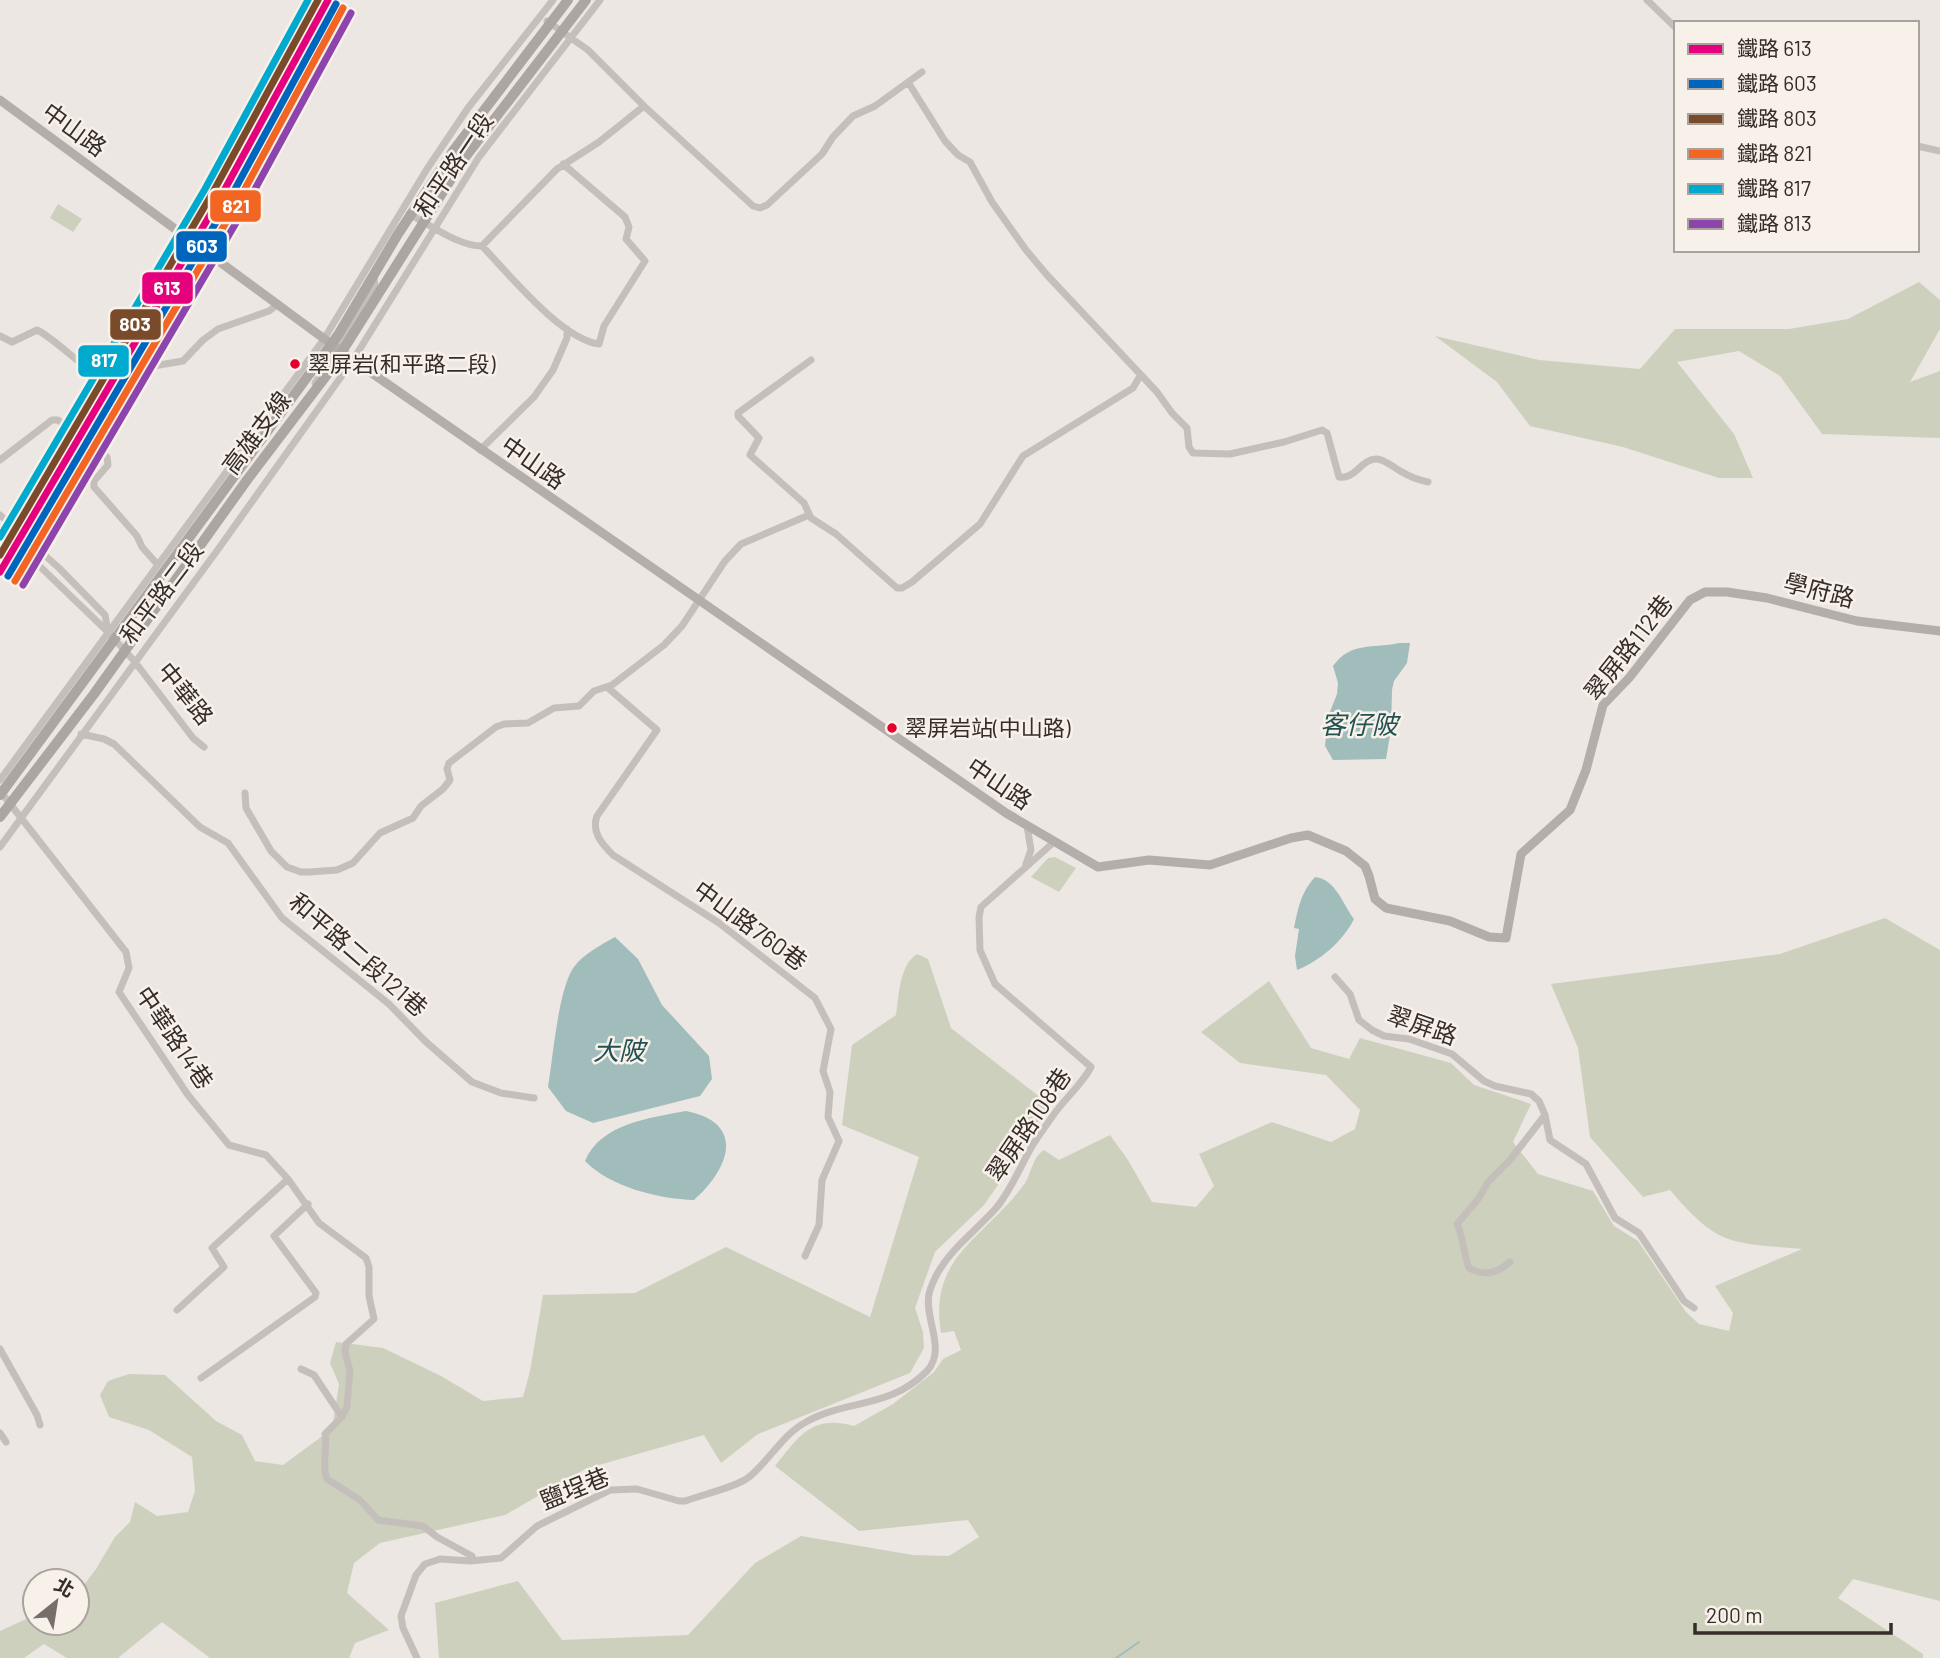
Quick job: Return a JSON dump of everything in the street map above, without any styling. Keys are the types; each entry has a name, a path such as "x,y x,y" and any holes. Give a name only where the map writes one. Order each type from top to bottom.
{"highway":[{"name":"高雄支線","path":"0,793 338,335 398,234 453,151 568,0"},
{"name":"高雄支線","path":"0,817 94,694 247,480 329,372 463,160 586,0"}],"main road":[{"name":"中山路","path":"0,100 337,349 480,450 1054,842"},
{"name":"學府路","path":"1690,600 1705,592 1727,592 1768,598 1857,621 1940,631"},
{"name":"翠屏路112巷","path":"1054,842 1098,867 1149,860 1203,865 1308,835 1346,851 1364,866 1372,892 1379,904 1386,908 1450,921 1489,937 1506,938 1521,854 1570,810 1586,770 1603,705 1629,678 1690,600"}],"street":[{"name":"和平路一段","path":"324,339 468,108 553,0"},
{"name":"和平路一段","path":"353,360 479,157 600,0"},
{"path":"1647,0 1674,26"},
{"path":"540,17 603,63 644,106 753,206 760,208 768,205 816,161 833,137 853,116 871,109 922,72"},
{"path":"908,82 945,141 958,155 970,162 992,202 1026,250 1157,392 1186,428 1189,447 1193,453 1230,454 1322,430 1326,433 1339,477 1349,477 1370,460 1376,459 1404,474 1428,482"},
{"path":"482,246 563,164 599,142 644,106"},
{"path":"1919,146 1940,151"},
{"path":"402,211 464,242 482,246 551,317 578,336 599,344 604,326 645,261 626,239 629,227 625,217 563,164"},
{"path":"12,526 183,234"},
{"path":"307,424 309,392 375,287 373,259"},
{"path":"0,336 12,342 37,330 75,356 93,373 101,375 183,361 218,329 269,311 278,304"},
{"path":"480,450 534,397 553,370 567,338 567,329"},
{"name":"和平路二段","path":"0,780 324,339"},
{"name":"和平路二段","path":"0,847 353,360"},
{"path":"811,360 740,412 738,416 759,438 751,452 752,458 804,503 809,515 836,534 893,586 906,586 981,524 1023,456 1133,388 1140,376"},
{"path":"0,460 52,420 58,420 107,457 108,465 94,481 94,488 137,536 142,547 158,565"},
{"name":"中華路","path":"0,515 59,568 105,615 109,633"},
{"path":"245,793 246,808 279,861 300,872 337,870 353,863 380,833 412,818 421,806 448,785 449,763 496,727 528,723 554,708 579,706 594,691 607,687 664,645 682,626 725,561 741,544 809,515"},
{"name":"中華路","path":"0,528 109,633 135,662 193,738 204,747"},
{"name":"中山路760巷","path":"607,687 657,730 597,816 595,826 600,841 613,855 719,923 800,985 815,998 829,1022 831,1036 823,1071 830,1092 828,1117 839,1141 821,1180 820,1220 805,1256"},
{"name":"和平路二段121巷","path":"81,734 114,744 200,827 228,843 282,918 389,1003 425,1041 472,1082 501,1093 534,1098"},
{"name":"中華路14巷","path":"0,793 22,816 126,952 129,968 119,992 188,1095 229,1146 266,1155 308,1204 320,1223 362,1254 368,1263 369,1296 374,1319 346,1343 349,1371 347,1407 342,1417 325,1434 327,1449 324,1467 327,1479 360,1500 378,1520 423,1526 472,1556 470,1561"},
{"path":"1025,868 1031,849 1027,826"},
{"name":"翠屏路108巷","path":"930,1315 929,1295 936,1275 951,1254 998,1205 1017,1180 1031,1148 1054,1113 1086,1077 1091,1067 995,984 981,950 981,907 1054,842"},
{"name":"翠屏路","path":"1335,977 1350,994 1363,1024 1384,1036 1409,1039 1452,1054 1484,1081 1531,1094 1539,1101 1550,1140 1586,1164 1615,1218 1639,1233 1684,1301 1694,1308"},
{"path":"1510,1262 1498,1272 1482,1273 1469,1268 1462,1234 1457,1224 1479,1198 1488,1182 1510,1160 1545,1115"},
{"path":"177,1310 224,1267 212,1248 288,1179"},
{"path":"201,1378 315,1297 316,1293 274,1236 308,1204"},
{"name":"鹽埕巷","path":"417,1658 403,1628 401,1616 420,1569 440,1559 470,1561 505,1556 537,1526 610,1490 637,1489 685,1501 741,1483 756,1471 787,1436 806,1422 827,1413 886,1399 929,1369 935,1357 930,1315"},
{"path":"0,1349 40,1425"},
{"path":"301,1369 314,1376 342,1417"},
{"path":"0,1433 6,1443"}],"green space":[{"path":"58,204 82,219 73,232 50,218"},
{"path":"1919,282 1940,300 1940,329 1910,382 1940,371 1940,438 1822,434 1780,376 1739,351 1677,362 1734,434 1753,478 1719,478 1623,447 1530,426 1497,382 1435,336 1539,360 1640,369 1675,329 1789,329 1848,319"},
{"path":"1055,857 1076,868 1059,892 1031,877 1048,858"},
{"path":"1885,918 1940,950 1940,1601 1853,1579 1838,1598 1923,1654 1923,1658 439,1658 435,1603 518,1581 562,1640 688,1635 755,1563 801,1536 913,1555 949,1556 979,1537 968,1520 859,1531 775,1466 808,1430 827,1423 854,1426 893,1404 934,1372 943,1359 961,1350 954,1331 941,1333 939,1306 943,1284 964,1249 1025,1183 1035,1161 1044,1150 1059,1160 1110,1135 1152,1202 1196,1207 1214,1186 1199,1154 1272,1122 1331,1142 1355,1129 1360,1110 1326,1075 1240,1063 1201,1032 1269,981 1311,1048 1349,1059 1360,1038 1451,1063 1474,1085 1531,1104 1513,1142 1538,1174 1593,1191 1614,1226 1638,1241 1686,1312 1699,1324 1729,1331 1733,1313 1715,1286 1802,1249 1749,1244 1719,1235 1699,1221 1670,1190 1643,1197 1590,1137 1578,1048 1551,984 1780,954"},
{"path":"917,954 928,959 951,1028 1049,1104 984,1205 935,1252 915,1308 923,1332 924,1348 910,1373 758,1434 721,1463 704,1435 585,1469 505,1515 380,1543 354,1563 347,1593 389,1630 355,1643 349,1658 210,1658 162,1622 118,1658 67,1658 44,1644 24,1658 0,1658 0,1631 21,1621 21,1637 91,1637 91,1576 115,1537 130,1522 135,1502 157,1516 188,1512 195,1491 192,1457 149,1430 109,1417 100,1395 108,1381 129,1374 165,1375 216,1421 242,1435 255,1461 283,1465 332,1429 339,1384 330,1363 336,1342 383,1348 441,1376 483,1401 523,1397 543,1295 635,1293 726,1247 870,1317 919,1157 842,1125 852,1045 896,1015 903,973"}],"water":[{"name":"客仔陂","path":"1410,643 1407,663 1394,681 1392,690 1391,729 1386,759 1333,760 1325,746 1328,717 1337,694 1338,683 1333,666 1355,649"},
{"path":"1315,877 1334,887 1354,919 1344,935 1330,949 1297,970 1295,956 1299,929 1294,928 1303,894"},
{"name":"大陂","path":"615,937 638,959 662,1005 709,1056 712,1079 700,1096 593,1123 566,1111 548,1087 567,981 580,960"},
{"name":"大陂","path":"686,1111 705,1117 718,1126 725,1136 723,1161 716,1175 694,1200 651,1194 621,1185 585,1161 592,1148 614,1130 642,1120"}],"waterway":[{"path":"1116,1658 1139,1642"}],"rail line":[{"name":"817","path":"0,537 205,189 308,0"},
{"name":"803","path":"0,555 212,194 318,0"},
{"name":"613","path":"0,572 220,198 328,0"},
{"name":"603","path":"8,576 228,202 336,4"},
{"name":"821","path":"15,581 235,207 343,8"},
{"name":"813","path":"23,585 243,211 351,13"}],"place":[{"name":"翠屏岩(和平路二段)","path":"295,364"},
{"name":"翠屏岩站(中山路)","path":"892,728"}]}
